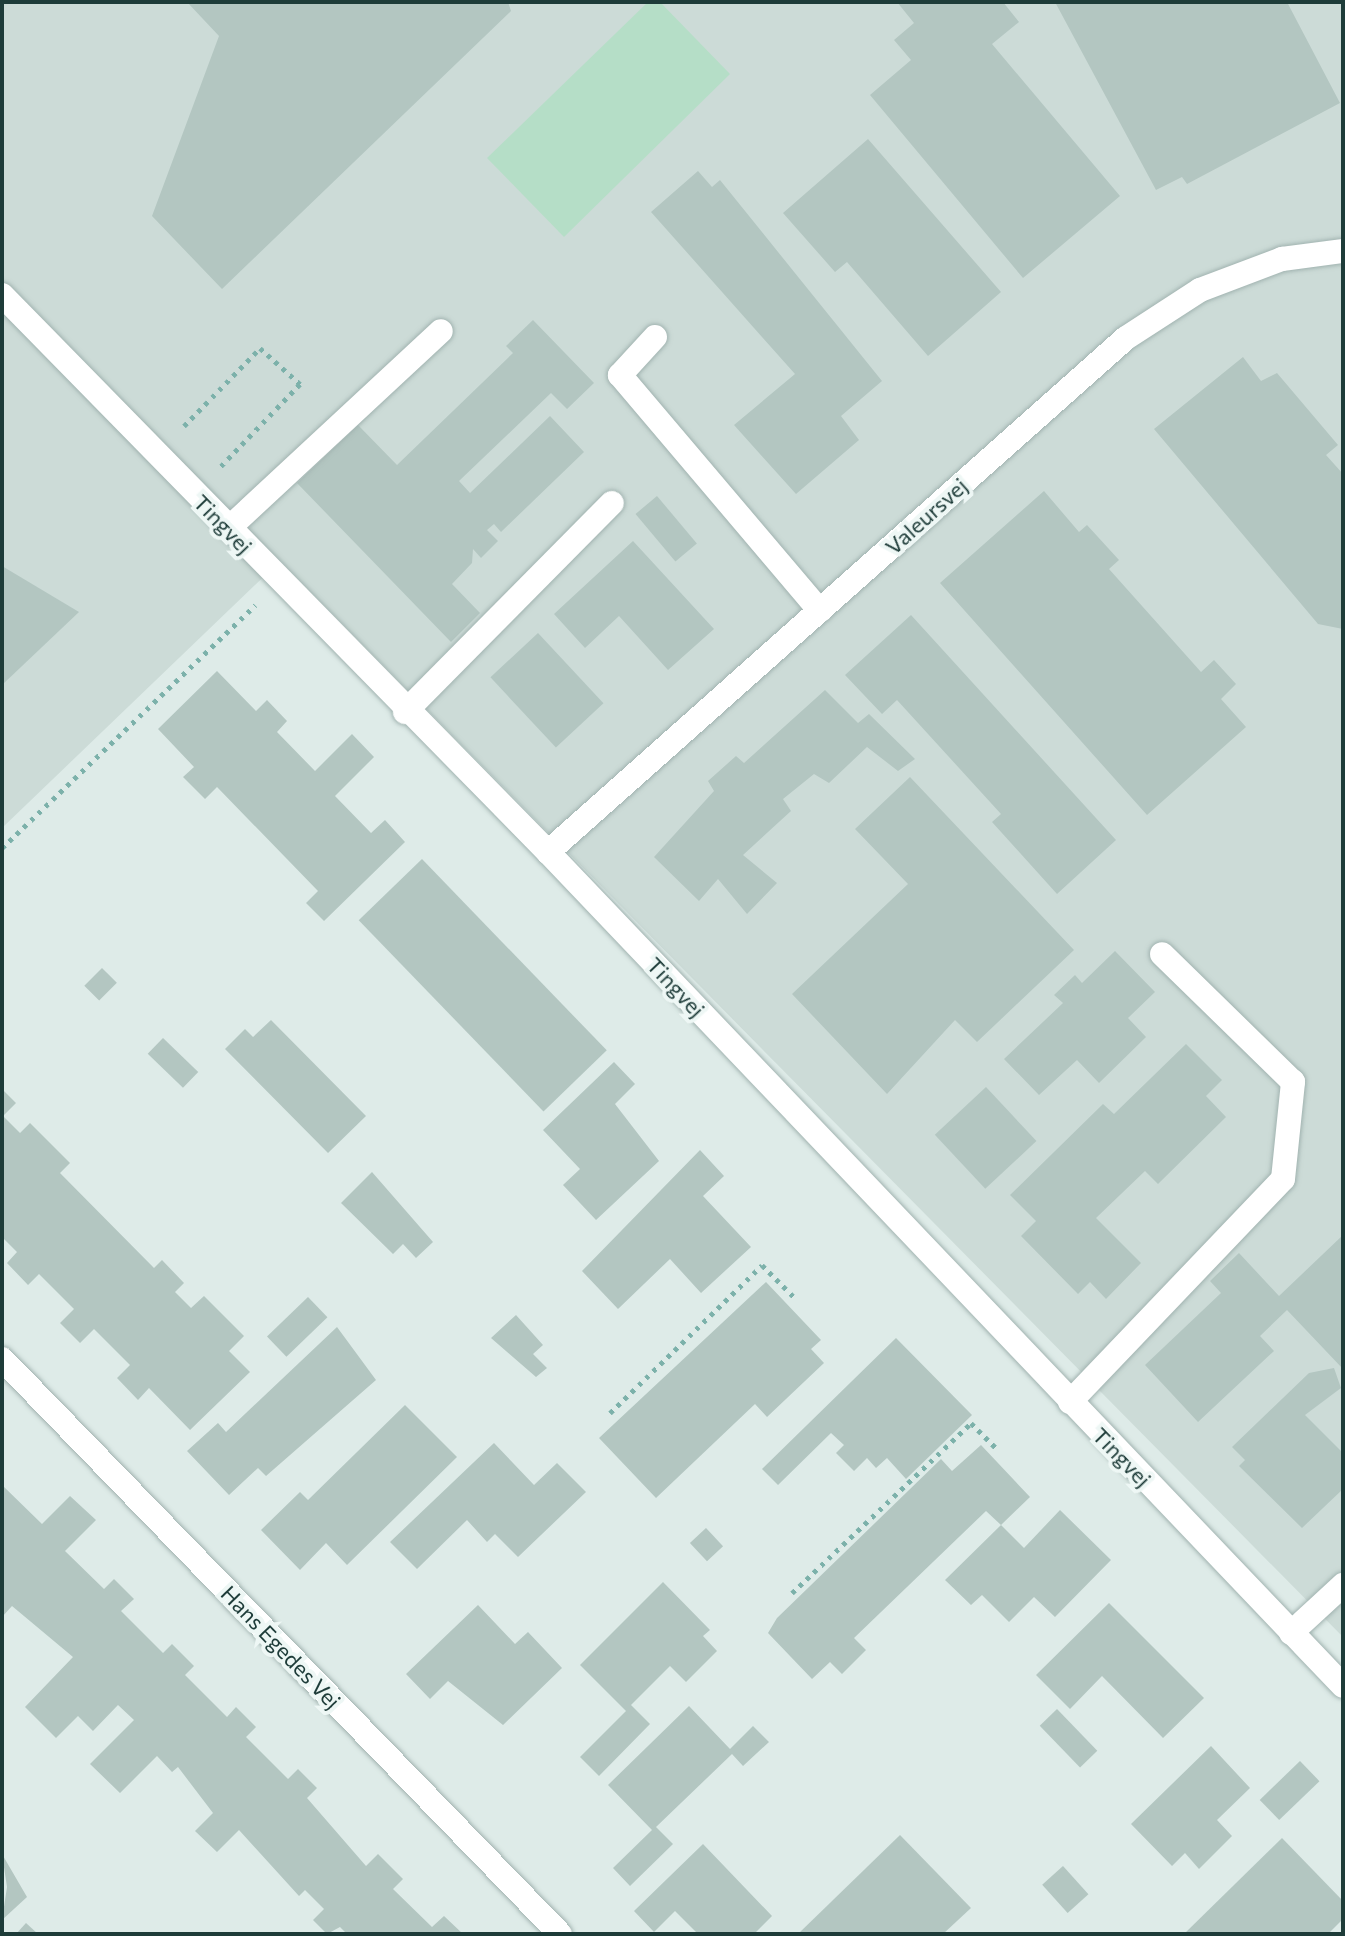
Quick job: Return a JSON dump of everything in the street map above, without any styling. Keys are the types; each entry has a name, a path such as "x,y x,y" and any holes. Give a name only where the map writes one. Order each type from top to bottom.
{"street":[{"name":"Valeursvej","path":"548,852 1126,338 1200,290 1282,259 1343,251"},
{"name":"Tingvej","path":"2,295 405,712 548,852 1343,1686"},
{"path":"229,528 441,331"},
{"path":"655,337 620,375 820,611"},
{"path":"405,712 612,503"},
{"path":"1070,1402 1283,1179 1293,1082 1162,954"},
{"name":"Hans Egedes Vej","path":"2,1359 560,1934"},
{"path":"1291,1633 1343,1585"}],"path":[{"path":"156,455 260,348 300,384 195,494"},
{"path":"2,848 279,582"},
{"path":"610,1413 762,1265 796,1299"},
{"path":"792,1593 971,1423 998,1450"}],"shaded area":[{"path":"2,2 1343,2 1343,1637 280,561 2,828"}],"green space":[{"path":"648,2 660,2 730,74 564,237 487,158"}],"building":[{"path":"187,2 508,2 511,11 222,289 152,216 219,36"},
{"path":"897,2 1003,2 1019,22 992,44 1120,196 1023,278 870,95 911,60 894,40 914,23"},
{"path":"1055,2 1287,2 1340,103 1187,184 1182,177 1156,190"},
{"path":"868,139 1001,292 928,356 847,262 835,272 783,213"},
{"path":"698,171 712,187 720,180 882,381 841,416 859,440 796,494 734,425 795,374 651,212"},
{"path":"533,320 594,383 567,409 551,393 459,481 470,493 550,416 584,452 501,532 494,524 487,530 498,541 481,558 473,549 472,563 452,584 480,613 451,642 297,483 358,425 397,465 513,353 506,346"},
{"path":"1243,357 1261,381 1277,373 1338,445 1326,455 1343,474 1343,629 1318,624 1154,429"},
{"path":"1044,491 1079,532 1087,525 1119,560 1109,569 1201,672 1214,660 1236,684 1221,699 1246,727 1147,815 940,583"},
{"path":"657,496 697,543 675,561 636,514"},
{"path":"633,541 714,629 668,670 619,616 585,648 554,614"},
{"path":"2,566 79,612 2,685"},
{"path":"911,615 1116,840 1057,894 992,822 1001,814 897,700 882,714 845,675"},
{"path":"538,633 603,703 556,748 490,677"},
{"path":"217,671 256,711 267,700 287,721 277,732 315,771 352,734 374,757 335,796 371,833 385,820 405,842 324,921 306,903 318,891 217,787 205,799 183,777 194,767 158,729"},
{"path":"825,690 858,723 869,714 915,759 898,771 867,747 829,783 814,774 783,799 791,811 743,855 777,883 747,914 718,879 699,901 654,857 714,791 708,781 736,756 744,763"},
{"path":"910,777 1074,950 977,1042 955,1020 887,1094 792,994 908,884 855,829"},
{"path":"422,859 607,1050 543,1111 359,920"},
{"path":"1115,951 1155,992 1128,1018 1146,1037 1099,1083 1077,1060 1039,1095 1004,1059 1063,1003 1054,995 1075,975 1082,983"},
{"path":"102,968 117,983 99,1001 84,986"},
{"path":"271,1020 366,1116 328,1153 225,1049 245,1029 253,1037"},
{"path":"163,1038 198,1072 183,1088 148,1054"},
{"path":"1186,1044 1222,1080 1206,1096 1226,1117 1158,1184 1145,1171 1096,1218 1141,1263 1106,1299 1090,1282 1078,1294 1021,1236 1036,1221 1010,1195 1103,1104 1114,1114"},
{"path":"614,1062 635,1084 615,1104 659,1161 596,1220 563,1185 580,1169 543,1130"},
{"path":"986,1087 1036,1141 985,1189 935,1135"},
{"path":"2,1089 16,1103 3,1116 20,1133 30,1123 70,1163 60,1173 154,1268 162,1260 184,1283 175,1292 191,1308 204,1296 244,1336 229,1351 250,1372 190,1430 149,1388 138,1400 117,1378 130,1365 94,1329 80,1343 60,1323 74,1309 39,1274 28,1285 7,1263 17,1252 2,1237"},
{"path":"700,1150 724,1176 703,1196 751,1247 701,1293 670,1259 618,1309 582,1271"},
{"path":"372,1172 433,1242 416,1258 403,1244 393,1254 341,1203"},
{"path":"1343,1235 1343,1369 1287,1310 1260,1336 1274,1351 1198,1422 1145,1365 1221,1293 1210,1281 1239,1253 1279,1296"},
{"path":"766,1282 821,1340 811,1349 824,1363 767,1417 755,1404 656,1498 599,1438"},
{"path":"308,1297 327,1317 286,1357 267,1337"},
{"path":"516,1315 543,1345 533,1354 547,1368 536,1377 491,1338"},
{"path":"337,1327 376,1380 266,1476 258,1468 229,1495 187,1451 218,1423 226,1432"},
{"path":"896,1338 972,1415 906,1479 887,1458 876,1468 867,1458 854,1471 836,1453 844,1445 831,1433 778,1485 762,1469"},
{"path":"1334,1368 1341,1388 1305,1415 1343,1453 1343,1489 1302,1528 1239,1466 1245,1460 1232,1447 1309,1373"},
{"path":"405,1405 457,1457 347,1565 326,1543 300,1570 261,1530 300,1492 308,1500"},
{"path":"494,1443 534,1485 557,1463 586,1492 518,1557 495,1534 487,1542 467,1520 417,1569 390,1542"},
{"path":"981,1445 1030,1497 1001,1525 986,1511 854,1638 866,1650 842,1674 830,1662 812,1679 768,1633 777,1618 941,1459 952,1471"},
{"path":"2,1485 42,1524 70,1496 96,1520 65,1551 104,1589 114,1579 134,1599 121,1611 163,1653 172,1644 194,1666 185,1675 227,1717 236,1707 256,1727 246,1737 288,1779 298,1769 317,1788 307,1798 366,1866 378,1854 403,1879 393,1889 432,1927 444,1916 463,1934 347,1934 340,1927 327,1934 313,1920 324,1909 305,1890 299,1896 239,1830 217,1852 195,1831 213,1813 178,1767 172,1772 157,1756 120,1793 90,1764 134,1720 118,1705 93,1731 78,1716 56,1738 25,1707 73,1657 12,1606 2,1617"},
{"path":"1060,1510 1111,1560 1055,1617 1034,1597 1009,1622 982,1595 971,1605 945,1580 1001,1525 1024,1548"},
{"path":"706,1528 723,1546 707,1561 690,1543"},
{"path":"663,1582 710,1630 703,1636 717,1651 686,1682 670,1666 631,1705 650,1724 599,1776 580,1757 626,1711 580,1665"},
{"path":"1109,1603 1204,1698 1163,1738 1102,1676 1070,1709 1036,1675"},
{"path":"478,1605 515,1644 528,1632 562,1668 503,1725 448,1681 430,1699 406,1674"},
{"path":"689,1706 730,1749 753,1726 769,1742 743,1766 732,1754 656,1827 673,1844 630,1886 613,1868 652,1830 608,1785"},
{"path":"1057,1709 1097,1751 1080,1767 1040,1726"},
{"path":"1211,1746 1250,1788 1217,1820 1232,1836 1199,1869 1185,1853 1172,1866 1131,1824"},
{"path":"1300,1761 1319,1781 1279,1820 1260,1800"},
{"path":"900,1835 971,1908 943,1934 798,1934"},
{"path":"1282,1838 1343,1901 1343,1919 1328,1934 1184,1934"},
{"path":"703,1844 772,1916 754,1934 698,1934 675,1911 654,1932 634,1911"},
{"path":"2,1854 27,1897 2,1920 7,1887"},
{"path":"1063,1866 1088,1894 1068,1913 1042,1885"},
{"path":"26,1923 38,1934 16,1934"}]}
